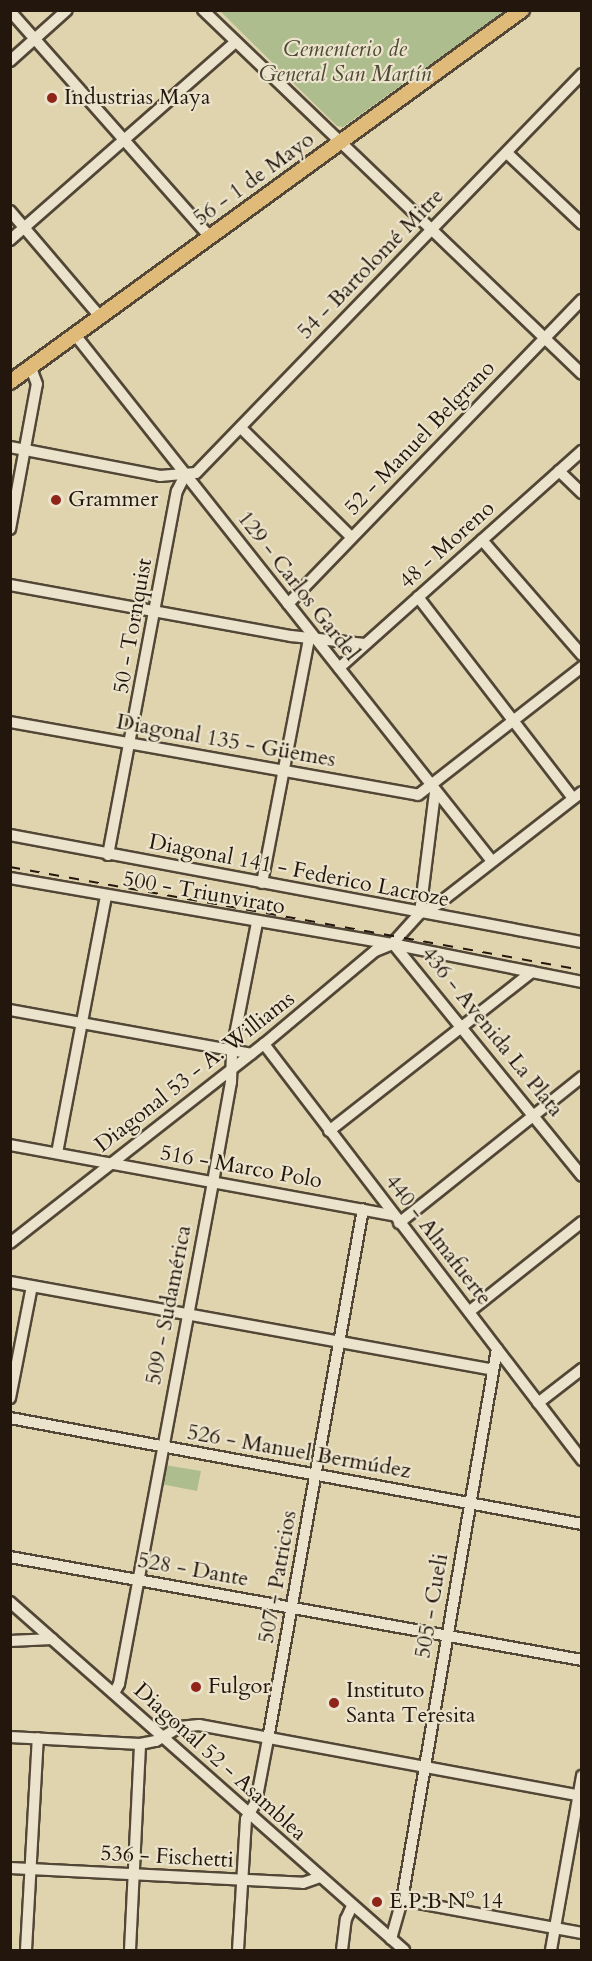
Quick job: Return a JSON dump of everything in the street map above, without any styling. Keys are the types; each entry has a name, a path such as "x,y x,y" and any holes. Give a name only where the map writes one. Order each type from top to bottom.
{"main road":[{"name":"56 - 1 de Mayo","path":"10,382 522,10"}],"street":[{"path":"10,61 67,10"},
{"path":"203,10 582,374"},
{"path":"10,11 37,37 209,236"},
{"path":"10,240 235,42"},
{"name":"54 - Bartolomé Mitre","path":"185,476 196,473 241,428 582,75"},
{"path":"507,153 582,224"},
{"path":"10,211 101,318"},
{"name":"52 - Manuel Belgrano","path":"288,604 582,300"},
{"name":"129 - Carlos Gardel","path":"76,336 288,604 312,638 491,861"},
{"path":"10,529 37,384 31,368"},
{"path":"241,428 351,537"},
{"path":"10,447 160,476 185,476"},
{"name":"48 - Moreno","path":"339,669 582,451"},
{"path":"559,471 582,493"},
{"name":"50 - Tornquist","path":"108,855 131,744 177,491 185,476"},
{"path":"482,540 582,655"},
{"path":"10,585 312,638 365,644"},
{"path":"418,597 511,721 578,795"},
{"path":"262,883 312,638"},
{"name":"Diagonal 135 - Güemes","path":"10,722 411,795 421,794 433,788 511,721 582,667"},
{"path":"420,914 433,788"},
{"name":"Diagonal 53 - A. Williams","path":"10,1243 264,1044 375,951 392,944 420,914 578,795"},
{"name":"Diagonal 141 - Federico Lacroze","path":"10,835 420,914 582,942"},
{"name":"500 - Triunvirato","path":"10,878 257,923 392,944 582,982"},
{"path":"57,1153 106,896"},
{"name":"509 - Sudamérica","path":"114,1693 138,1580 213,1182 231,1070 232,1050 257,923"},
{"name":"436 - Avenida La Plata","path":"392,944 462,1026 582,1176"},
{"path":"329,1131 532,972"},
{"path":"10,1010 251,1054"},
{"name":"440 - Almafuerte","path":"264,1044 582,1460"},
{"path":"396,1219 582,1077"},
{"name":"516 - Marco Polo","path":"10,1145 363,1209 396,1219"},
{"name":"507 - Patricios","path":"238,1950 248,1812 255,1802 268,1739 363,1209"},
{"path":"470,1311 582,1222"},
{"path":"10,1282 493,1370"},
{"path":"10,1398 32,1286"},
{"name":"505 - Cueli","path":"391,1939 402,1900 497,1349"},
{"path":"538,1404 582,1369"},
{"name":"526 - Manuel Bermúdez","path":"10,1418 582,1524"},
{"name":"528 - Dante","path":"10,1557 582,1660"},
{"name":"Diagonal 52 - Asamblea","path":"10,1602 404,1950"},
{"path":"10,1641 52,1639"},
{"path":"10,1737 140,1744 189,1725 580,1796"},
{"path":"26,1950 38,1738"},
{"path":"130,1950 140,1744"},
{"path":"551,1950 582,1776"},
{"name":"536 - Fischetti","path":"10,1868 303,1883 320,1878"},
{"path":"402,1900 582,1933"},
{"path":"342,1950 346,1919 352,1906"}],"green space":[{"name":"Cementerio de General San Martín","path":"220,11 505,11 343,127 337,126"},
{"path":"165,1465 201,1471 197,1491 161,1484"}],"railway":[{"path":"10,867 582,970"}],"place":[{"name":"Industrias Maya","path":"52,98"},
{"name":"Grammer","path":"56,500"},
{"name":"Fulgor","path":"196,1687"},
{"name":"Instituto Santa Teresita","path":"334,1703"},
{"name":"E.P.B Nº 14","path":"377,1902"}]}
